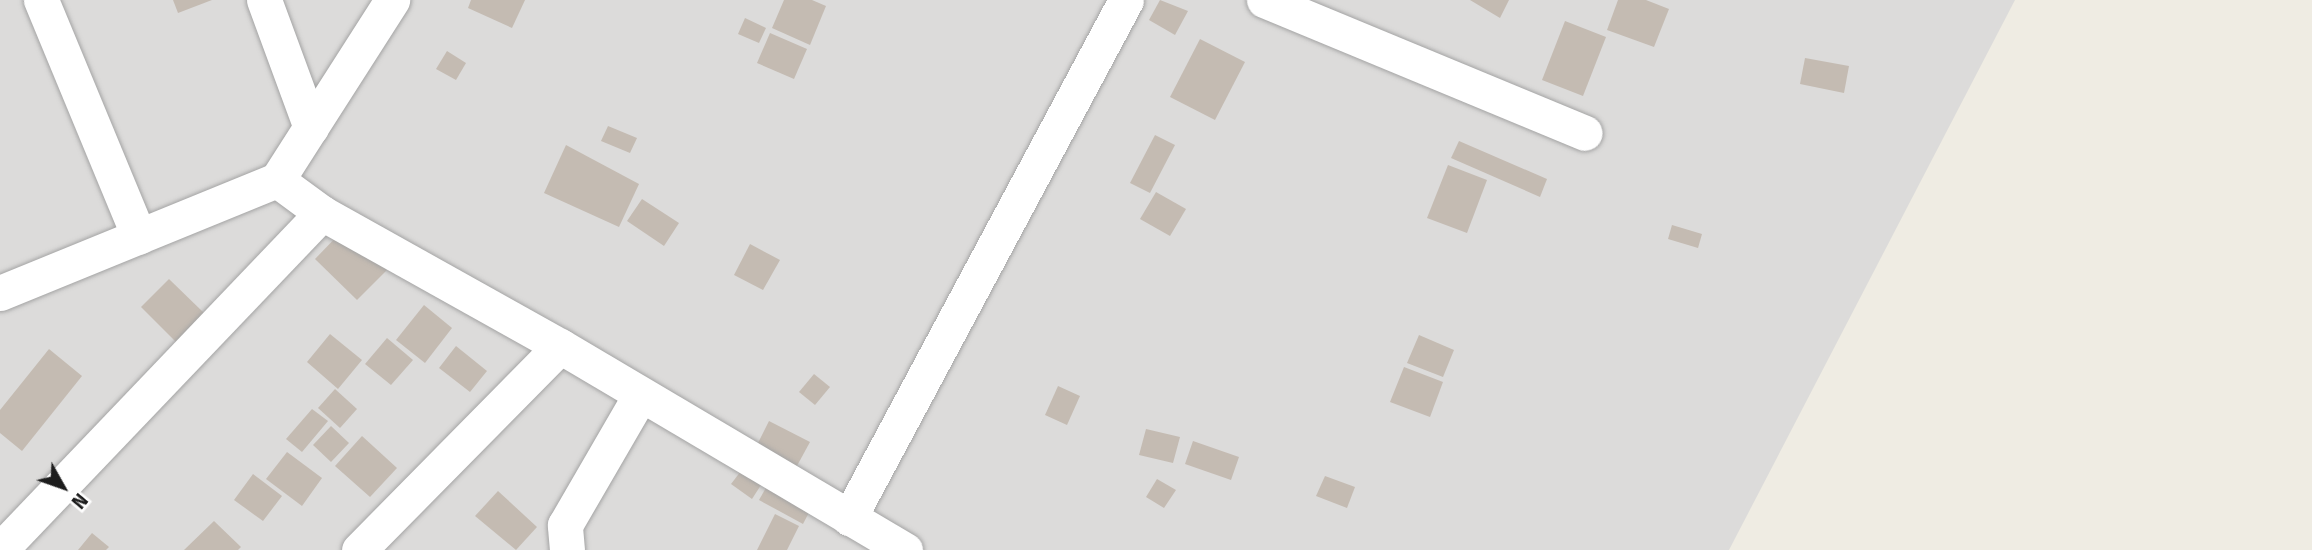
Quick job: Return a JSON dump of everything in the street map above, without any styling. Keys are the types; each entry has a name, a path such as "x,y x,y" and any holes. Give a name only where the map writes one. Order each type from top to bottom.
{"street":[{"path":"41,0 139,236"},
{"path":"264,0 311,128"},
{"path":"0,293 277,180 392,0"},
{"path":"849,518 1126,0"},
{"path":"1264,0 1585,133"},
{"path":"277,180 322,213 559,346 905,550"},
{"path":"0,550 322,213"},
{"path":"359,550 559,346"},
{"path":"567,550 565,525 641,394"}],"shaded area":[{"path":"0,0 2015,0 1729,550 0,550"}],"building":[{"path":"173,0 212,0 178,13"},
{"path":"471,0 525,0 512,28 468,8"},
{"path":"784,0 812,0 826,6 810,45 772,28"},
{"path":"1160,0 1188,11 1175,35 1149,20"},
{"path":"1470,0 1509,0 1500,18"},
{"path":"1618,0 1646,0 1669,9 1654,47 1607,30"},
{"path":"745,18 766,28 759,43 738,34"},
{"path":"1565,21 1606,37 1583,96 1542,80"},
{"path":"770,33 807,49 794,79 757,63"},
{"path":"1200,39 1245,62 1215,120 1170,97"},
{"path":"447,51 466,63 456,80 436,69"},
{"path":"1805,58 1849,66 1844,93 1800,84"},
{"path":"608,126 637,138 630,153 601,141"},
{"path":"1155,135 1175,145 1150,193 1130,183"},
{"path":"1459,141 1547,179 1540,197 1451,158"},
{"path":"566,145 639,184 619,227 544,193"},
{"path":"1448,165 1487,180 1467,233 1427,218"},
{"path":"1156,192 1186,209 1170,236 1140,219"},
{"path":"642,199 679,223 664,246 627,221"},
{"path":"1672,225 1702,234 1698,248 1668,239"},
{"path":"345,228 387,270 357,300 315,259"},
{"path":"750,244 780,260 763,290 734,275"},
{"path":"169,279 204,313 176,342 141,307"},
{"path":"424,305 452,328 425,363 396,340"},
{"path":"330,334 362,360 338,389 307,362"},
{"path":"1419,335 1454,350 1443,377 1407,363"},
{"path":"387,338 413,360 391,385 365,364"},
{"path":"456,346 487,371 470,392 439,368"},
{"path":"49,349 82,376 22,451 0,433 0,410"},
{"path":"1404,367 1443,382 1430,417 1390,402"},
{"path":"814,374 830,387 815,405 799,392"},
{"path":"1058,386 1080,396 1067,425 1045,415"},
{"path":"335,389 357,409 340,428 318,408"},
{"path":"312,409 328,421 302,452 286,439"},
{"path":"769,421 810,442 792,475 752,455"},
{"path":"331,426 349,443 331,462 313,445"},
{"path":"1146,429 1180,437 1173,463 1139,455"},
{"path":"362,436 397,468 370,497 335,466"},
{"path":"1193,441 1239,457 1231,480 1185,464"},
{"path":"287,452 322,478 302,506 266,479"},
{"path":"741,471 761,485 752,499 731,484"},
{"path":"253,474 282,496 263,521 234,500"},
{"path":"1325,476 1355,487 1347,508 1316,496"},
{"path":"772,477 815,501 803,524 759,500"},
{"path":"1157,479 1176,490 1164,508 1146,497"},
{"path":"498,491 537,527 516,550 475,516"},
{"path":"775,514 799,526 787,550 757,550"},
{"path":"214,521 241,547 238,550 184,550"},
{"path":"92,533 109,547 106,550 78,550"}]}
